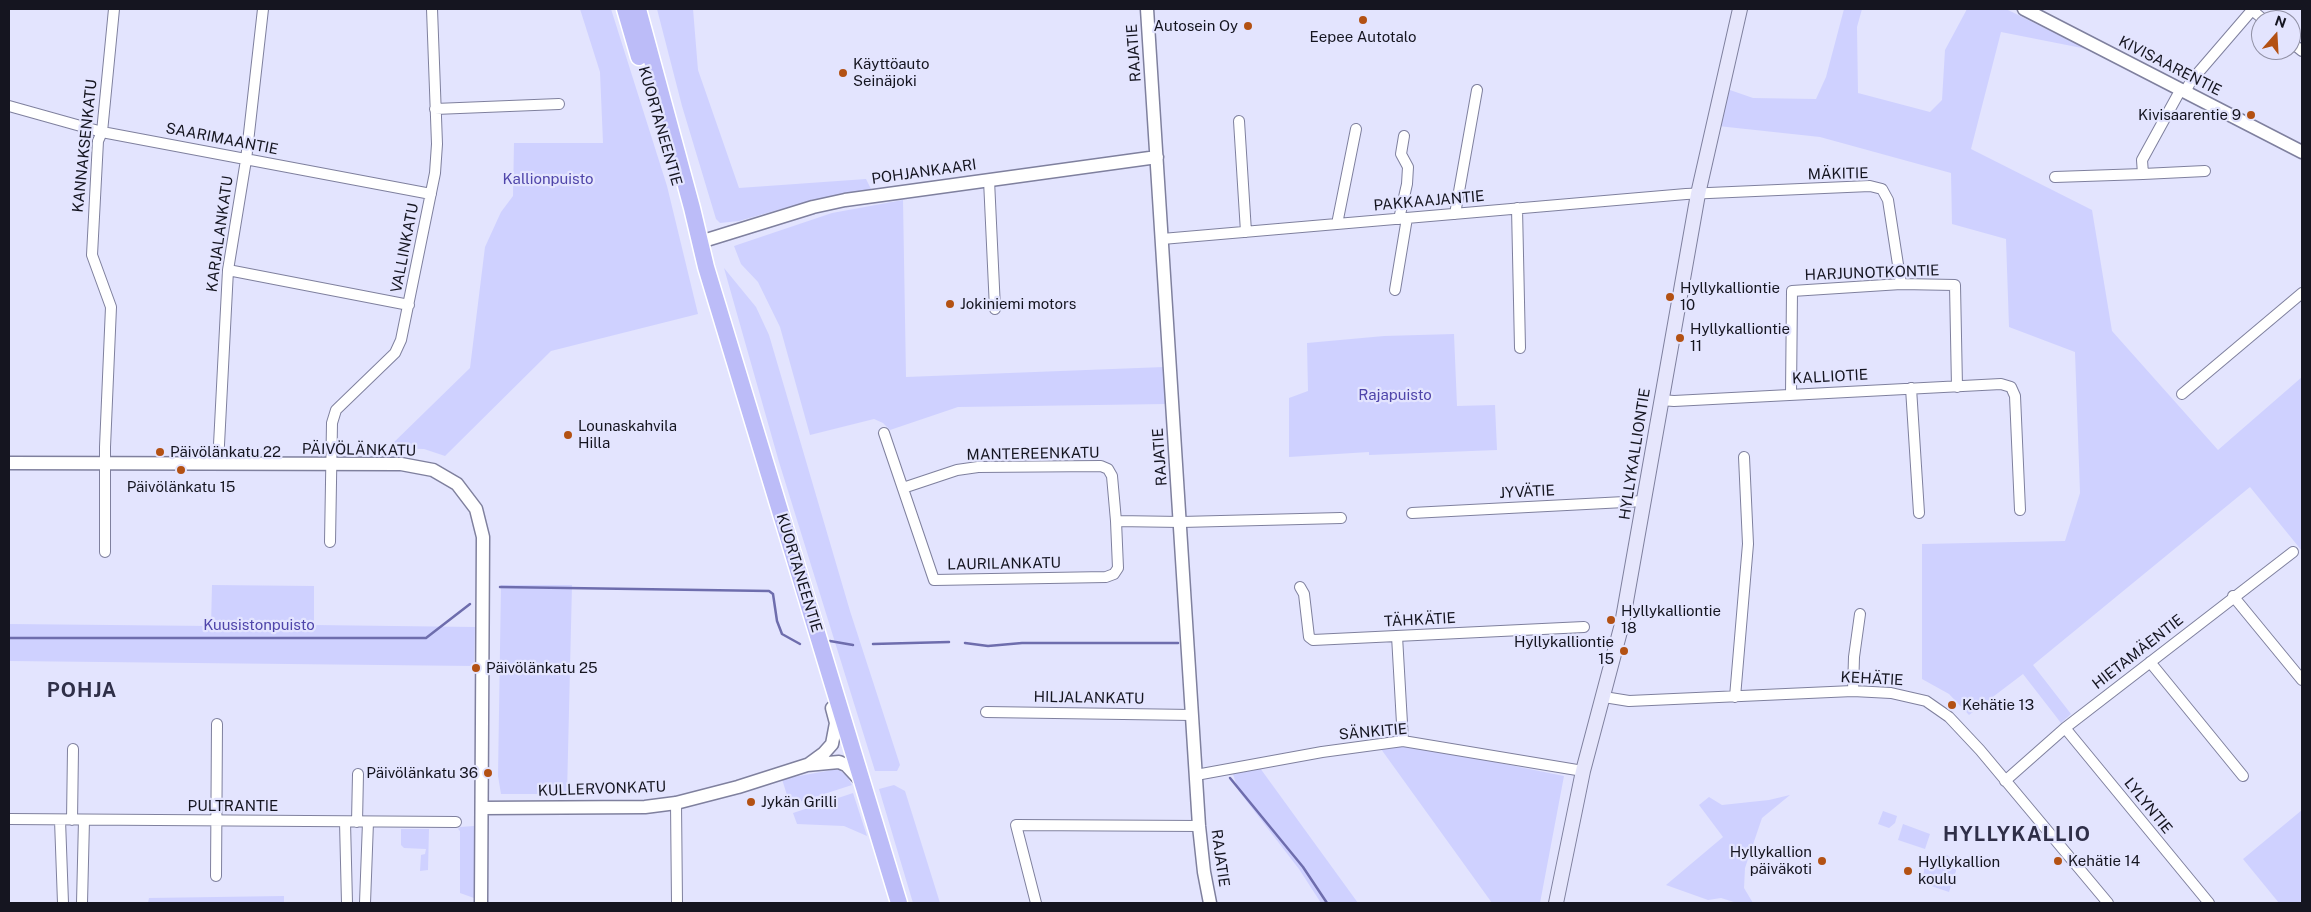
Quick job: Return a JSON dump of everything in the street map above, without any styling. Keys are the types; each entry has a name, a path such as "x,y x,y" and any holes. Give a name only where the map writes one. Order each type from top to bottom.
{"highway":[{"name":"KUORTANEENTIE","path":"625,9 684,210 700,242"},
{"name":"KUORTANEENTIE","path":"638,9 700,242 899,903"}],"main road":[{"name":"HYLLYKALLIONTIE","path":"1556,903 1583,771 1622,624 1660,400 1698,194 1740,9"}],"street":[{"name":"KANNAKSENKATU","path":"105,552 105,464 111,307 92,255 98,141 102,132 114,9"},
{"name":"KARJALANKATU","path":"218,464 228,270 246,160 263,9"},
{"name":"VALLINKATU","path":"330,542 332,423 336,410 395,353 402,340 431,194 436,153 432,9"},
{"name":"RAJATIE","path":"1148,9 1199,826 1204,872 1210,903"},
{"name":"KIVISAARENTIE","path":"2024,9 2302,152"},
{"path":"2143,174 2142,160 2183,91 2253,9"},
{"path":"1454,214 1477,90"},
{"path":"435,109 559,104"},
{"name":"SAARIMAANTIE","path":"9,106 102,132 431,194"},
{"path":"1239,121 1246,232"},
{"path":"1336,224 1356,129"},
{"path":"1395,290 1408,167 1401,154 1404,136"},
{"name":"POHJANKAARI","path":"700,242 829,204 886,193 1157,157"},
{"path":"2055,178 2205,171"},
{"path":"989,180 995,309"},
{"name":"MÄKITIE","path":"1698,194 1870,186 1882,189 1888,200 1901,284"},
{"name":"PAKKAAJANTIE","path":"1162,239 1698,194"},
{"path":"1517,208 1520,348"},
{"path":"228,270 409,305"},
{"name":"HARJUNOTKONTIE","path":"1792,394 1792,291 1901,284 1955,285 1958,386"},
{"path":"2182,394 2302,293"},
{"name":"KALLIOTIE","path":"1660,400 1674,401 2001,384 2011,387 2015,396 2020,510"},
{"path":"1911,388 1919,513"},
{"name":"LAURILANKATU","path":"884,433 934,580 1106,577 1114,574 1118,568 1116,521"},
{"path":"1735,697 1748,544 1744,457"},
{"name":"PÄIVÖLÄNKATU","path":"9,463 402,464 433,470 457,484 476,509 484,537 481,903"},
{"name":"MANTEREENKATU","path":"903,488 956,470 978,466 1101,466 1108,469 1112,476 1116,521"},
{"name":"JYVÄTIE","path":"1412,513 1644,501"},
{"path":"1116,521 1181,522 1341,518"},
{"name":"HIETAMÄENTIE","path":"2005,781 2065,728 2233,596 2293,552"},
{"name":"TÄHKÄTIE","path":"1300,587 1304,594 1309,637 1313,640 1584,627"},
{"path":"2233,596 2302,680"},
{"path":"1853,691 1854,657 1860,614"},
{"path":"1396,636 1403,741"},
{"path":"2150,662 2243,776"},
{"name":"KULLERVONKATU","path":"807,765 824,753 832,744 835,734 836,723 828,694 830,676"},
{"name":"KEHÄTIE","path":"1604,697 1629,701 1853,691 1905,694 1935,706 1949,717 2108,903"},
{"name":"HILJALANKATU","path":"986,712 1192,715"},
{"path":"216,876 217,724"},
{"name":"LYLYNTIE","path":"2065,728 2209,903"},
{"name":"SÄNKITIE","path":"1196,775 1322,752 1403,741 1583,771"},
{"path":"72,820 73,750"},
{"name":"KULLERVONKATU","path":"482,808 636,808 676,803 738,787 807,765 839,762 854,771 862,782"},
{"path":"358,774 363,822 365,903"},
{"path":"676,803 677,903"},
{"name":"PULTRANTIE","path":"9,819 456,822"},
{"path":"60,820 63,903"},
{"path":"82,903 84,820"},
{"path":"344,822 347,903"},
{"path":"1036,903 1016,825 1199,826"}],"green space":[{"name":"Kallionpuisto","path":"580,9 611,9 667,186 698,314 551,351 445,456 424,449 388,448 470,368 485,247 501,212 513,196 514,143 603,143 600,72"},
{"path":"657,9 693,9 698,70 739,188 866,179 871,189 813,200 739,221 720,223 716,219 682,106"},
{"path":"1844,9 1862,9 1857,27 1858,93 1930,112 1942,100 1945,50 1967,9 2006,9 2087,49 2001,32 1971,149 2092,210 2112,331 2218,450 2302,377 2302,551 2250,487 2033,665 2071,714 2061,723 2023,674 1969,715 1949,694 1922,679 1922,544 2065,541 2080,493 2075,352 2009,327 2006,239 1952,224 1951,173 1820,137 1718,126 1727,89 1753,98 1816,99 1826,77"},
{"path":"903,200 906,377 1164,367 1166,404 958,407 890,430 883,423 874,419 810,435 780,327 758,282 741,264 734,246 832,213"},
{"path":"724,268 756,307 769,335 850,611 900,765 897,771 875,771 779,462"},
{"name":"Rajapuisto","path":"1454,334 1457,406 1495,405 1497,450 1369,455 1369,452 1289,457 1289,398 1308,391 1307,343 1384,336"},
{"name":"Kuusistonpuisto","path":"212,585 314,586 314,625 475,627 474,666 9,661 9,624 211,626"},
{"path":"501,585 572,585 567,794 501,794 498,776"},
{"path":"1397,746 1440,751 1564,776 1540,903 1492,903 1381,749"},
{"path":"1260,768 1358,903 1321,903 1299,869 1238,790 1233,774"},
{"path":"838,769 847,776 852,785 790,805 782,779"},
{"path":"894,785 905,791 940,903 913,903 879,789"},
{"path":"853,793 867,836 844,826 797,824 793,813"},
{"path":"1790,795 1762,818 1745,868 1744,888 1753,903 1737,903 1721,898 1708,900 1666,885 1723,837 1699,805 1709,797 1722,805 1769,800"},
{"path":"2302,810 2302,903 2279,903 2243,859"},
{"path":"1883,811 1897,816 1895,823 1889,828 1878,824"},
{"path":"1903,824 1930,834 1925,849 1898,840"},
{"path":"474,826 474,898 460,893 460,831 458,829 460,827"},
{"path":"401,829 429,829 428,870 420,871 421,855 425,854 426,849 404,848 401,845"},
{"path":"1947,855 1956,862 1956,871 1949,892 1922,883 1925,865 1935,857"},
{"path":"284,896 284,903 148,903 149,898"}],"waterway":[{"path":"500,587 769,591 773,594 777,621 782,634 800,644"},
{"path":"9,638 426,638 470,604"},
{"path":"830,641 853,645"},
{"path":"873,644 949,642"},
{"path":"965,643 988,646 1022,643 1178,643"},
{"path":"1230,778 1303,867 1327,903"}],"place":[{"name":"Eepee Autotalo","path":"1363,20"},
{"name":"Autosein Oy","path":"1248,26"},
{"name":"Käyttöauto Seinäjoki","path":"843,73"},
{"name":"Kivisaarentie 9","path":"2251,115"},
{"name":"Hyllykalliontie 10","path":"1670,297"},
{"name":"Jokiniemi motors","path":"950,304"},
{"name":"Hyllykalliontie 11","path":"1680,338"},
{"name":"Lounaskahvila Hilla","path":"568,435"},
{"name":"Päivölänkatu 22","path":"160,452"},
{"name":"Päivölänkatu 15","path":"181,470"},
{"name":"Hyllykalliontie 18","path":"1611,620"},
{"name":"Hyllykalliontie 15","path":"1624,651"},
{"name":"Päivölänkatu 25","path":"476,668"},
{"name":"Kehätie 13","path":"1952,705"},
{"name":"Päivölänkatu 36","path":"488,773"},
{"name":"Jykän Grilli","path":"751,802"},
{"name":"Hyllykallion päiväkoti","path":"1822,861"},
{"name":"Kehätie 14","path":"2058,861"},
{"name":"Hyllykallion koulu","path":"1908,871"}],"district":[{"name":"POHJA","path":"82,691"},
{"name":"HYLLYKALLIO","path":"2017,835"}]}
